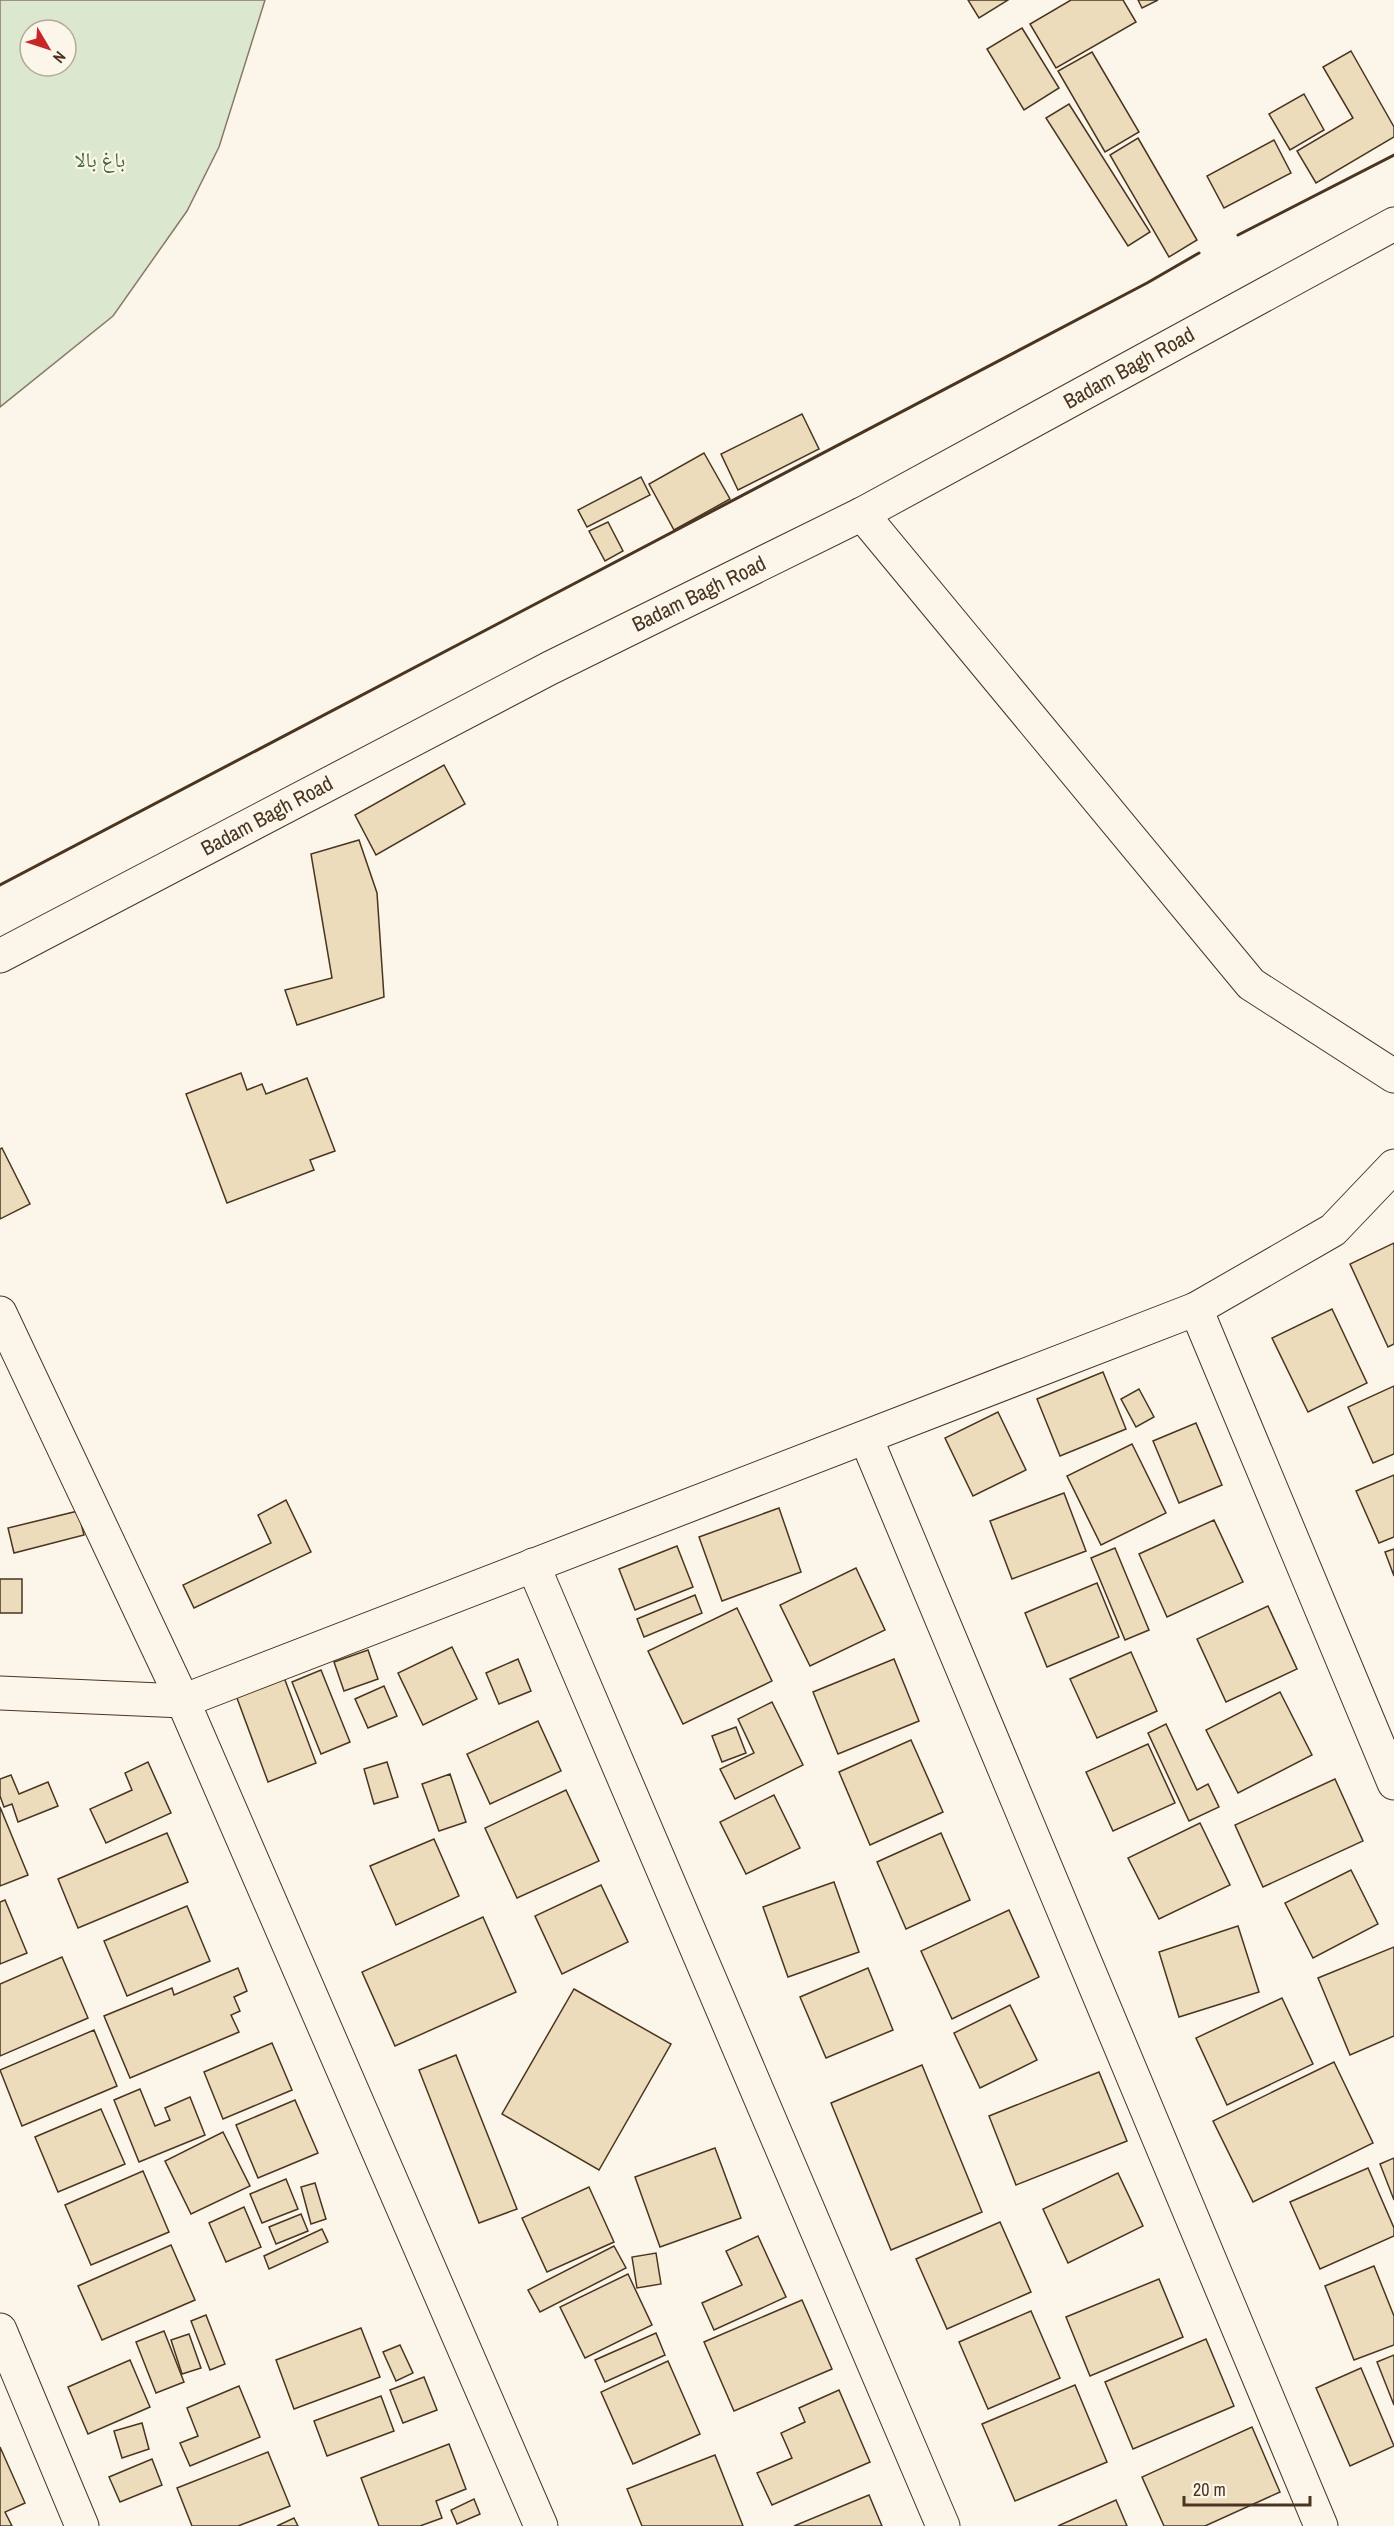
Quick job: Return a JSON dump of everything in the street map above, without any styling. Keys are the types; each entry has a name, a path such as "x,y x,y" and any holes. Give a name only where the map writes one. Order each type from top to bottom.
{"street":[{"name":"Badam Bagh Road","path":"0,956 550,668 862,514 1394,224"},
{"path":"862,514 1251,984 1394,1076"},
{"path":"0,1693 183,1701 1196,1309 1333,1230 1394,1166"},
{"path":"1196,1309 1394,1783"},
{"path":"0,1313 183,1701 541,2526"},
{"path":"866,1438 1321,2526"},
{"path":"533,1565 943,2526"},
{"path":"0,2330 82,2526"}],"green space":[{"name":"باغ بالا","path":"0,0 265,0 219,147 187,211 113,316 0,407"}],"building":[{"path":"968,0 1008,0 979,18"},
{"path":"1071,0 1123,0 1136,22 1056,68 1030,24"},
{"path":"1138,0 1158,0 1142,8"},
{"path":"1022,28 1059,88 1024,110 987,49"},
{"path":"1351,51 1394,127 1394,137 1316,183 1297,151 1353,118 1323,67"},
{"path":"1092,52 1139,132 1105,152 1058,71"},
{"path":"1304,94 1324,130 1290,150 1269,114"},
{"path":"1069,104 1150,232 1128,246 1046,118"},
{"path":"1138,138 1197,240 1169,257 1110,155"},
{"path":"1274,140 1291,173 1224,208 1207,176"},
{"path":"802,414 819,449 738,490 721,454"},
{"path":"704,453 730,499 674,530 649,484"},
{"path":"641,477 650,495 587,527 578,510"},
{"path":"608,522 623,551 605,561 589,531"},
{"path":"444,765 465,804 376,855 355,815"},
{"path":"359,840 377,893 384,997 297,1025 285,990 332,978 311,854"},
{"path":"241,1073 247,1090 262,1084 266,1094 307,1078 335,1151 310,1160 314,1170 227,1203 186,1094"},
{"path":"2,1148 30,1204 0,1219 0,1149"},
{"path":"1394,1243 1394,1344 1388,1347 1350,1264"},
{"path":"1332,1309 1367,1383 1308,1412 1272,1338"},
{"path":"1103,1372 1126,1429 1060,1456 1037,1399"},
{"path":"1394,1386 1394,1454 1373,1463 1348,1407"},
{"path":"1139,1389 1154,1417 1136,1427 1121,1399"},
{"path":"998,1412 1026,1470 973,1496 945,1438"},
{"path":"1196,1423 1222,1485 1179,1503 1153,1441"},
{"path":"1132,1444 1166,1513 1101,1545 1067,1476"},
{"path":"1394,1475 1394,1537 1379,1543 1356,1491"},
{"path":"1064,1493 1086,1551 1012,1579 990,1521"},
{"path":"286,1500 311,1552 194,1608 183,1585 271,1543 258,1515"},
{"path":"779,1508 801,1572 722,1601 699,1537"},
{"path":"78,1511 84,1535 14,1553 8,1528"},
{"path":"1214,1520 1243,1582 1167,1617 1139,1554"},
{"path":"677,1546 693,1587 635,1610 619,1569"},
{"path":"1115,1548 1149,1630 1125,1640 1091,1558"},
{"path":"1394,1549 1394,1576 1385,1552"},
{"path":"856,1568 885,1630 810,1666 780,1605"},
{"path":"0,1579 22,1579 22,1613 0,1613"},
{"path":"1097,1583 1119,1637 1047,1667 1025,1613"},
{"path":"695,1595 702,1613 644,1637 637,1619"},
{"path":"1268,1606 1297,1669 1226,1702 1197,1639"},
{"path":"737,1608 772,1681 683,1724 648,1651"},
{"path":"452,1647 477,1699 423,1725 398,1673"},
{"path":"368,1650 378,1679 344,1691 334,1662"},
{"path":"1131,1652 1157,1711 1097,1738 1070,1679"},
{"path":"518,1659 531,1691 499,1704 486,1673"},
{"path":"894,1659 919,1721 838,1754 813,1692"},
{"path":"321,1670 350,1742 321,1754 292,1682"},
{"path":"282,1672 316,1763 268,1782 234,1690"},
{"path":"384,1686 397,1716 368,1728 355,1699"},
{"path":"1280,1692 1312,1755 1238,1793 1206,1730"},
{"path":"772,1702 803,1765 735,1799 720,1769 754,1753 738,1719"},
{"path":"538,1721 561,1771 490,1804 467,1754"},
{"path":"1166,1724 1197,1790 1208,1784 1219,1807 1189,1821 1148,1733"},
{"path":"736,1727 746,1753 722,1762 712,1736"},
{"path":"911,1740 943,1812 870,1845 839,1772"},
{"path":"1148,1744 1175,1803 1113,1831 1086,1772"},
{"path":"148,1762 171,1813 106,1843 90,1809 132,1790 125,1773"},
{"path":"387,1762 398,1797 374,1804 364,1769"},
{"path":"450,1774 466,1822 439,1831 422,1784"},
{"path":"11,1775 19,1794 48,1782 58,1806 18,1822 12,1804 4,1807 0,1796 0,1779"},
{"path":"1335,1779 1363,1841 1263,1887 1235,1825"},
{"path":"566,1790 599,1861 517,1898 485,1828"},
{"path":"774,1795 800,1848 746,1874 720,1822"},
{"path":"0,1807 28,1875 0,1886"},
{"path":"1200,1823 1230,1885 1159,1919 1128,1858"},
{"path":"167,1833 188,1882 78,1928 58,1879"},
{"path":"941,1833 970,1900 906,1929 877,1862"},
{"path":"434,1839 459,1896 396,1925 370,1866"},
{"path":"1351,1870 1378,1924 1313,1958 1285,1903"},
{"path":"834,1882 859,1952 788,1977 763,1907"},
{"path":"601,1885 628,1942 562,1974 535,1916"},
{"path":"5,1900 27,1953 0,1964 0,1902"},
{"path":"187,1906 210,1961 127,1996 104,1941"},
{"path":"1009,1910 1039,1977 952,2019 921,1951"},
{"path":"483,1917 516,1992 395,2046 362,1972"},
{"path":"1238,1926 1259,1992 1179,2017 1159,1952"},
{"path":"1394,1947 1394,2036 1350,2055 1318,1978"},
{"path":"62,1957 88,2018 0,2056 0,1984"},
{"path":"238,1968 247,1991 234,1997 240,2011 231,2015 239,2032 130,2078 104,2016 172,1988 174,1995"},
{"path":"868,1968 893,2030 826,2058 800,1997"},
{"path":"574,1989 671,2044 599,2170 502,2114"},
{"path":"1282,1998 1313,2064 1227,2105 1196,2038"},
{"path":"1010,2005 1037,2060 980,2088 954,2033"},
{"path":"94,2030 117,2086 22,2126 0,2070"},
{"path":"272,2043 292,2090 223,2119 204,2072"},
{"path":"456,2055 517,2209 479,2223 419,2070"},
{"path":"1334,2062 1373,2143 1253,2202 1213,2121"},
{"path":"922,2065 982,2212 891,2250 831,2103"},
{"path":"1099,2072 1127,2141 1016,2185 989,2116"},
{"path":"140,2089 155,2126 170,2120 165,2108 190,2097 205,2135 139,2162 114,2100"},
{"path":"295,2100 318,2153 258,2178 236,2125"},
{"path":"101,2109 125,2164 58,2192 35,2137"},
{"path":"223,2132 250,2186 191,2214 165,2161"},
{"path":"715,2148 741,2218 660,2247 635,2177"},
{"path":"1394,2158 1394,2200 1380,2164"},
{"path":"1368,2168 1394,2228 1394,2236 1320,2269 1290,2202"},
{"path":"143,2171 169,2232 91,2265 65,2205"},
{"path":"1118,2173 1143,2226 1068,2263 1043,2209"},
{"path":"286,2179 298,2209 262,2223 250,2194"},
{"path":"315,2183 326,2219 311,2224 301,2187"},
{"path":"589,2187 614,2242 547,2272 522,2218"},
{"path":"244,2207 261,2247 226,2262 209,2223"},
{"path":"301,2214 308,2231 276,2244 269,2227"},
{"path":"1000,2222 1031,2292 947,2329 916,2259"},
{"path":"322,2229 328,2242 269,2269 264,2256"},
{"path":"758,2236 786,2297 714,2330 702,2303 742,2285 726,2251"},
{"path":"171,2245 195,2300 102,2340 78,2286"},
{"path":"614,2246 626,2268 540,2312 528,2290"},
{"path":"656,2253 661,2284 637,2288 632,2257"},
{"path":"1374,2266 1394,2316 1394,2345 1354,2360 1325,2286"},
{"path":"628,2274 652,2325 585,2358 560,2307"},
{"path":"1159,2279 1183,2337 1090,2376 1066,2317"},
{"path":"802,2300 832,2369 734,2411 704,2342"},
{"path":"1031,2311 1060,2378 988,2409 959,2342"},
{"path":"206,2315 225,2364 210,2370 191,2321"},
{"path":"361,2328 380,2377 294,2409 276,2360"},
{"path":"164,2331 184,2382 156,2393 136,2342"},
{"path":"656,2333 665,2355 605,2382 595,2360"},
{"path":"189,2334 201,2368 182,2374 171,2340"},
{"path":"1206,2339 1234,2406 1133,2449 1105,2382"},
{"path":"400,2345 413,2373 396,2381 383,2352"},
{"path":"1394,2355 1394,2405 1377,2362"},
{"path":"130,2360 150,2407 88,2434 68,2387"},
{"path":"668,2361 700,2434 633,2464 601,2392"},
{"path":"1361,2368 1394,2446 1350,2466 1316,2388"},
{"path":"424,2377 437,2410 403,2423 390,2390"},
{"path":"1075,2385 1107,2462 1015,2501 982,2424"},
{"path":"239,2386 260,2437 190,2466 180,2443 198,2436 187,2408"},
{"path":"839,2390 870,2462 772,2505 757,2473 792,2458 781,2433 805,2422 799,2408"},
{"path":"381,2396 394,2431 327,2456 314,2421"},
{"path":"142,2423 149,2449 122,2458 114,2431"},
{"path":"1252,2427 1280,2492 1205,2526 1164,2526 1142,2477"},
{"path":"449,2444 466,2489 436,2501 442,2518 420,2526 379,2526 361,2478"},
{"path":"0,2447 25,2503 5,2512 12,2526 0,2526"},
{"path":"268,2452 290,2506 238,2526 192,2526 177,2488"},
{"path":"715,2455 743,2526 642,2526 627,2489"},
{"path":"152,2459 162,2485 120,2502 109,2477"},
{"path":"869,2495 882,2526 794,2526"},
{"path":"474,2499 480,2514 457,2524 451,2510"},
{"path":"1116,2500 1127,2526 1058,2526"},
{"path":"294,2518 298,2526 277,2526"}],"wall":[{"path":"1238,235 1394,155"},
{"path":"0,885 1147,283 1199,253"}]}
